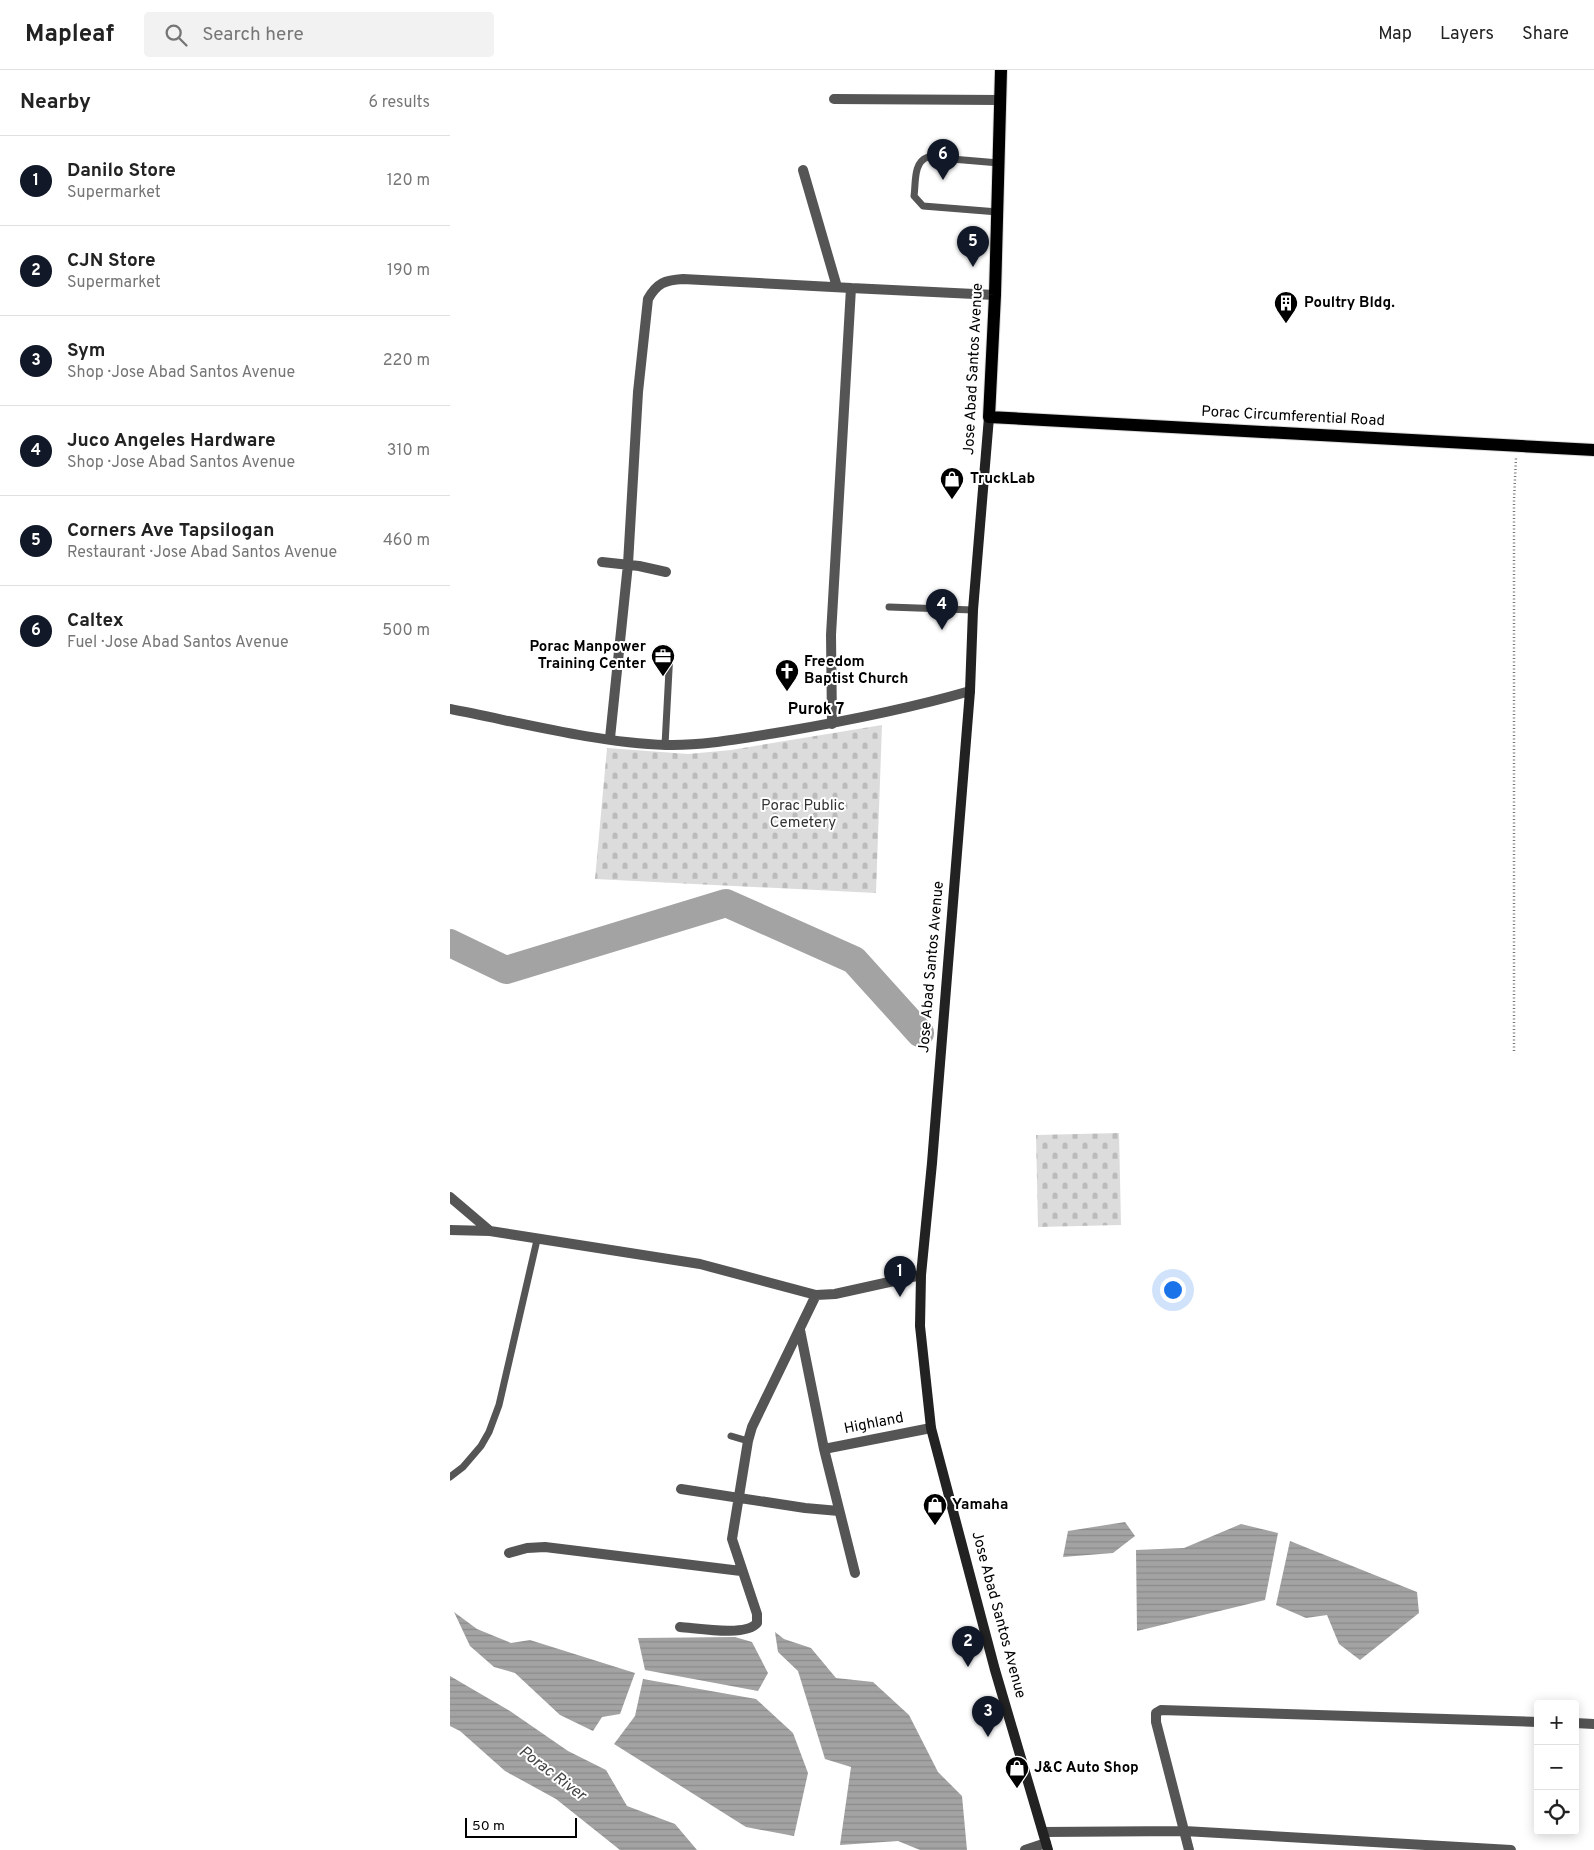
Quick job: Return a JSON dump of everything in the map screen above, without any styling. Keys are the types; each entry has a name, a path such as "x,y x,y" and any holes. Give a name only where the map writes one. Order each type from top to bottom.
{"main road":[{"name":"Jose Abad Santos Avenue","path":"1001,70 998,212 989,416 974,610 970,691 932,1163 921,1274 920,1326 931,1428 995,1670 1047,1846"},
{"name":"Porac Circumferential Road","path":"989,416 1594,450"}],"street":[{"path":"834,99 1000,100"},
{"path":"803,170 837,287"},
{"path":"610,738 628,564 644,331 648,299 653,289 666,280 682,279 995,295"},
{"path":"832,724 831,634 851,288"},
{"path":"602,562 628,564 666,572"},
{"path":"450,709 610,738 665,745 728,740 832,724 930,703 970,691"},
{"path":"450,1197 490,1231"},
{"path":"450,1230 490,1231 537,1240 700,1264 816,1296 835,1294 921,1274"},
{"path":"680,1627 743,1631 754,1627 758,1619 732,1539 748,1442 752,1427 816,1296"},
{"path":"800,1330 824,1450 855,1573"},
{"name":"Highland","path":"824,1450 931,1428"},
{"path":"681,1488 804,1508 840,1511"},
{"path":"509,1553 527,1548 545,1548 741,1571"},
{"path":"1189,1850 1156,1722 1156,1713 1162,1710 1534,1722"},
{"path":"1579,1723 1594,1724"},
{"path":"1043,1832 1184,1831 1511,1850"},
{"path":"1025,1850 1047,1846"}],"lane":[{"path":"998,212 922,206 914,196 917,166 921,159 928,157 999,163"},
{"path":"889,607 974,610"},
{"path":"665,745 670,651"},
{"path":"450,1477 463,1467 481,1446 489,1432 499,1405 537,1240"},
{"path":"731,1436 748,1442"}],"path":[{"path":"1514,1051 1514,500 1516,446"}],"green space":[{"name":"Porac Public Cemetery","path":"882,725 876,893 595,879 607,748 688,754 731,750"},
{"path":"1119,1133 1121,1225 1038,1227 1036,1135"}],"water":[{"path":"1125,1522 1135,1536 1113,1553 1063,1557 1068,1531"},
{"path":"1241,1524 1278,1533 1265,1600 1137,1631 1136,1550 1184,1548"},
{"path":"1290,1541 1417,1592 1419,1613 1360,1660 1339,1644 1327,1615 1306,1618 1276,1605"},
{"path":"454,1612 477,1629 511,1643 530,1640 635,1673 620,1714 602,1717 593,1731 560,1715 515,1673 494,1667 470,1646"},
{"path":"775,1632 784,1639 811,1648 836,1678 873,1682 909,1715 938,1772 962,1796 967,1850 920,1850 898,1841 840,1845 851,1767 825,1759 798,1671 778,1652"},
{"path":"735,1637 752,1642 768,1673 758,1691 645,1670 638,1638"},
{"name":"Porac River","path":"450,1676 510,1711 568,1751 606,1770 627,1806 675,1824 697,1850 620,1850 556,1799 505,1771 460,1731 450,1726"},
{"path":"643,1679 756,1699 793,1733 808,1773 794,1836 746,1827 614,1744 635,1716"}],"waterway":[{"path":"450,943 506,970 726,903 854,960 920,1033"}],"place":[{"name":"Caltex","path":"943,180"},
{"name":"Corners Ave Tapsilogan","path":"973,267"},
{"name":"Poultry Bldg.","path":"1286,324"},
{"name":"TruckLab","path":"952,500"},
{"name":"Juco Angeles Hardware","path":"942,630"},
{"name":"Porac Manpower Training Center","path":"663,677"},
{"name":"Freedom Baptist Church","path":"787,692"},
{"name":"Danilo Store","path":"900,1297"},
{"name":"Yamaha","path":"935,1526"},
{"name":"CJN Store","path":"968,1667"},
{"name":"Sym","path":"988,1737"},
{"name":"J&C Auto Shop","path":"1017,1789"}],"district":[{"name":"Purok 7","path":"816,710"}]}
